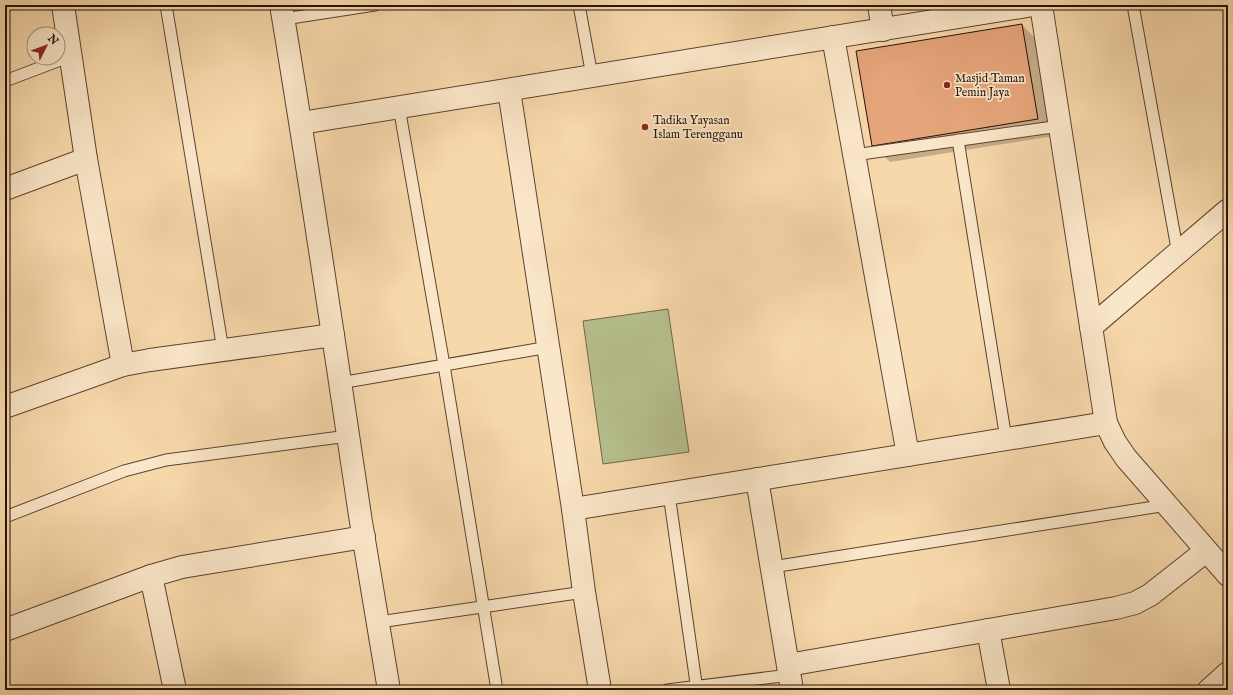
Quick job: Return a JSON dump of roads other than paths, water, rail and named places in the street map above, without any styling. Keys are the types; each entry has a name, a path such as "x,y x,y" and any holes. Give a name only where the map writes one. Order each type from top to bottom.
{"street":[{"path":"63,5 86,159 123,365"},
{"path":"879,5 883,30"},
{"path":"301,123 1033,5"},
{"path":"1041,5 1106,423 1122,453 1228,576"},
{"path":"282,12 301,123 348,436 389,690"},
{"path":"833,37 908,455"},
{"path":"509,90 600,690"},
{"path":"5,189 86,159"},
{"path":"1091,327 1228,210"},
{"path":"5,407 123,365 333,335"},
{"path":"573,509 1106,423"},
{"path":"757,479 790,677 988,630 1116,608 1135,603 1150,595 1206,551"},
{"path":"5,630 151,576 182,567 364,537"},
{"path":"151,576 175,690"},
{"path":"988,630 999,690"},
{"path":"1209,690 1228,673"}],"lane":[{"path":"166,5 223,350"},
{"path":"282,12 375,5"},
{"path":"579,5 592,76"},
{"path":"1133,5 1178,254"},
{"path":"5,81 71,56"},
{"path":"399,107 444,365 482,607 497,690"},
{"path":"854,155 1060,126"},
{"path":"958,140 1006,439"},
{"path":"340,383 549,347"},
{"path":"5,517 124,471 166,460 348,436"},
{"path":"669,494 697,688"},
{"path":"772,568 1166,505"},
{"path":"379,622 584,592"},
{"path":"667,690 790,677"}],"place":[{"name":"Masjid Taman Pemin Jaya","path":"947,85"},
{"name":"Tadika Yayasan Islam Terengganu","path":"645,127"}]}
